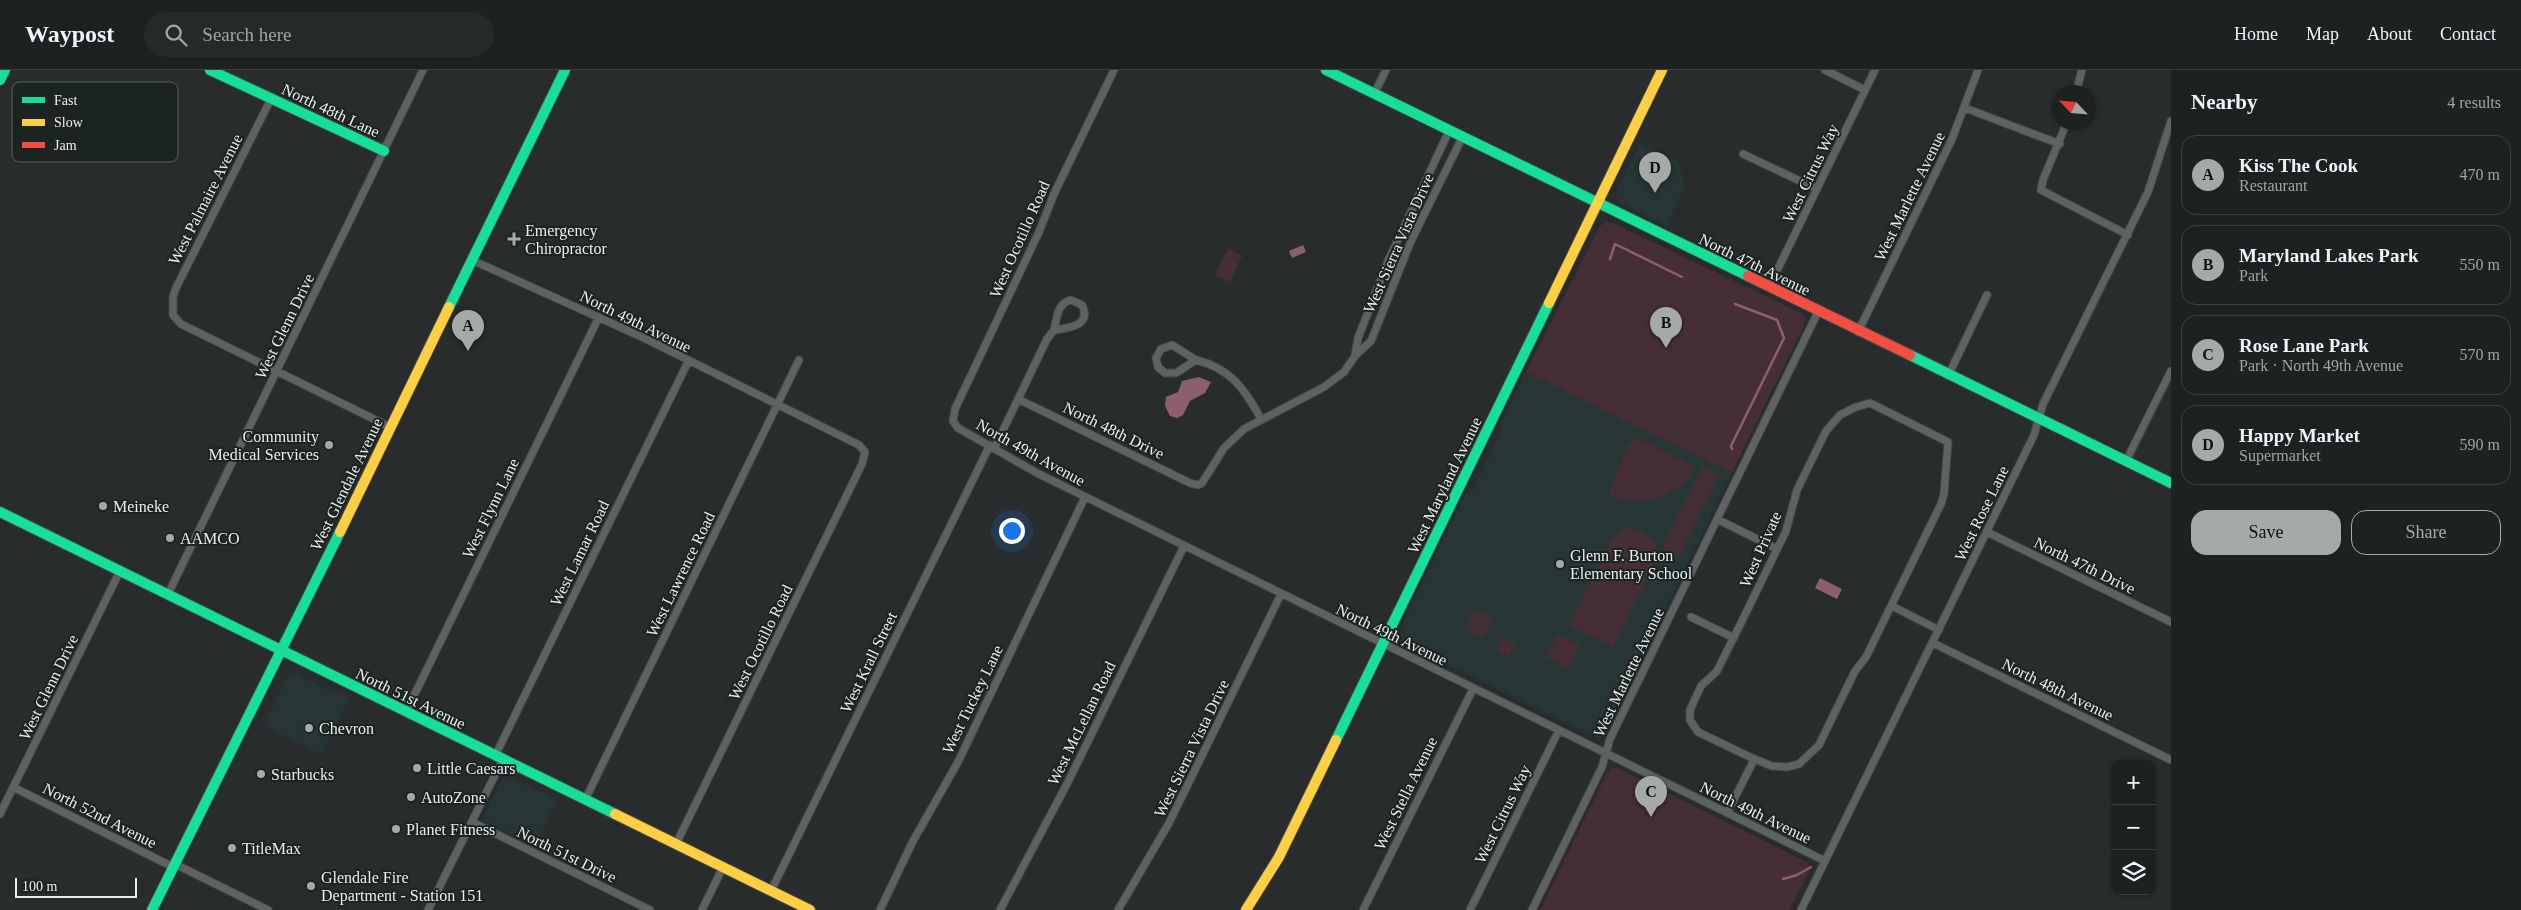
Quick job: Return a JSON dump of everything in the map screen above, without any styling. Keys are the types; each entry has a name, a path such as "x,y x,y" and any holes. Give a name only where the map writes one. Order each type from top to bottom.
{"street":[{"path":"0,80 5,70"},
{"name":"North 48th Lane","path":"210,70 384,151"},
{"name":"West Glenn Drive","path":"168,594 423,70"},
{"name":"West Glendale Avenue","path":"152,910 282,651 564,70"},
{"name":"West Ocotillo Road","path":"953,421 955,409 975,365 1114,70"},
{"name":"North 47th Avenue","path":"1326,70 1948,376 2171,483"},
{"path":"1374,94 1386,70"},
{"name":"West Maryland Avenue","path":"1246,910 1279,857 1662,70"},
{"path":"1825,70 1866,90"},
{"name":"West Citrus Way","path":"1769,287 1875,70"},
{"name":"West Marlette Avenue","path":"1858,332 1965,108 1978,70"},
{"path":"2078,85 2082,70"},
{"name":"West Palmaire Avenue","path":"271,99 176,288 173,297 173,315 181,324 277,371"},
{"path":"1965,108 2060,144"},
{"name":"West Rose Lane","path":"1801,910 1987,532 2040,420 2043,404 2128,235 2148,192 2171,121"},
{"path":"2064,130 2043,180 2041,190 2128,235"},
{"name":"West Sierra Vista Drive","path":"1355,356 1358,338 1388,261 1449,131"},
{"name":"West Sierra Vista Drive","path":"1198,485 1206,478 1229,442 1244,429 1324,388 1344,372 1355,356 1371,341 1411,241 1462,138"},
{"path":"1743,154 1817,190"},
{"name":"North 49th Avenue","path":"472,260 599,317 859,446 865,452"},
{"path":"1948,376 1987,295"},
{"name":"West Krall Street","path":"771,891 992,447 1047,339 1054,330 1062,305 1071,300 1082,305 1084,314 1080,324 1054,330"},
{"name":"West Marlette Avenue","path":"1532,910 1602,767 1604,753 1818,312"},
{"name":"West Flynn Lane","path":"406,712 599,317"},
{"path":"1196,360 1171,374 1160,370 1156,358 1161,349 1172,345 1196,360 1218,367 1231,376 1248,394 1261,419"},
{"name":"West Lawrence Road","path":"585,800 799,360"},
{"name":"West Lamar Road","path":"428,910 472,822 499,758 688,362"},
{"path":"277,371 390,427"},
{"path":"2126,461 2171,371"},
{"name":"North 48th Drive","path":"1018,398 1198,485"},
{"name":"West Private","path":"1754,760 1698,732 1690,720 1690,710 1701,686 1717,670 1734,638 1786,531 1798,490 1828,428 1840,415 1856,407 1870,404 1948,442 1944,494 1892,606"},
{"name":"North 49th Avenue","path":"953,421 958,428 1085,497 1825,861"},
{"name":"West Ocotillo Road","path":"676,844 862,464 865,452"},
{"name":"West Tuckey Lane","path":"880,910 913,841 958,762 1085,497"},
{"name":"North 51st Avenue","path":"0,512 810,910"},
{"path":"1717,519 1777,549"},
{"name":"North 47th Drive","path":"1987,532 2171,622"},
{"name":"West McLellan Road","path":"1000,910 1068,782 1184,546"},
{"name":"West Glenn Drive","path":"0,814 120,571"},
{"name":"West Sierra Vista Drive","path":"1118,910 1170,823 1281,594"},
{"path":"1727,813 1754,760 1780,767 1799,764 1819,745 1855,671 1866,657 1892,606 1939,630"},
{"path":"1691,617 1734,638"},
{"name":"North 48th Avenue","path":"1933,643 2171,760"},
{"name":"West Stella Avenue","path":"1363,910 1473,689"},
{"name":"West Citrus Way","path":"1470,910 1558,730"},
{"name":"North 52nd Avenue","path":"13,787 268,910"},
{"name":"North 51st Drive","path":"472,822 650,910"},
{"path":"702,910 723,868"}],"shaded area":[{"path":"1639,143 1678,161 1685,187 1666,226 1620,203 1615,196"},
{"path":"1606,222 1613,223 1803,314 1806,318 1732,473 1526,372 1600,226"},
{"path":"1303,245 1306,252 1292,258 1289,251"},
{"path":"1228,249 1242,256 1230,282 1215,275"},
{"name":"Glenn F. Burton Elementary School","path":"1526,372 1732,473 1603,736 1598,739 1397,640 1398,633 1465,495 1473,490 1501,432 1500,424"},
{"path":"1199,377 1211,382 1205,393 1190,401 1183,415 1177,418 1170,416 1165,406 1166,397 1178,392 1182,381"},
{"path":"1636,439 1642,440 1695,467 1679,487 1669,494 1658,498 1646,501 1633,501 1608,495 1626,449"},
{"path":"1703,467 1719,475 1679,556 1662,548"},
{"path":"1630,527 1652,539 1658,553 1613,647 1569,626 1611,540 1620,531"},
{"path":"1820,578 1842,589 1837,599 1815,588"},
{"path":"1475,610 1493,619 1484,638 1465,629"},
{"path":"1558,634 1580,645 1569,668 1547,657"},
{"path":"1502,638 1515,644 1509,657 1496,650"},
{"path":"292,674 298,674 328,690 350,697 321,754 263,725 287,677"},
{"path":"1611,768 1617,768 1807,862 1811,868 1789,910 1540,910"},
{"path":"506,776 558,799 535,846 485,821 484,815 502,779"}],"waterway":[{"path":"1610,259 1615,244 1682,277"},
{"path":"1732,449 1731,446 1784,338 1777,320 1735,304"},
{"path":"1783,879 1797,875 1811,867"}],"traffic: fast":[{"path":"0,80 5,70"},
{"path":"210,70 384,151"},
{"path":"449,307 565,70"},
{"path":"1326,70 1748,276"},
{"path":"1336,740 1549,303"},
{"path":"1910,355 2171,483"},
{"path":"0,512 615,814"},
{"path":"152,910 340,532"}],"traffic: slow":[{"path":"1549,303 1662,70"},
{"path":"340,532 449,307"},
{"path":"1246,910 1279,857 1336,740"},
{"path":"615,814 810,910"}],"traffic: jam":[{"path":"1748,276 1910,355"}],"place":[{"name":"Happy Market","path":"1655,193"},
{"name":"Emergency Chiropractor","path":"514,239"},
{"name":"Maryland Lakes Park","path":"1666,348"},
{"name":"Kiss The Cook","path":"468,351"},
{"name":"Community Medical Services","path":"329,445"},
{"name":"Meineke","path":"103,506"},
{"name":"AAMCO","path":"170,538"},
{"name":"Glenn F. Burton Elementary School","path":"1560,564"},
{"name":"Chevron","path":"309,728"},
{"name":"Little Caesars","path":"417,768"},
{"name":"Starbucks","path":"261,774"},
{"name":"AutoZone","path":"411,797"},
{"name":"Rose Lane Park","path":"1651,817"},
{"name":"Planet Fitness","path":"396,829"},
{"name":"TitleMax","path":"232,848"},
{"name":"Glendale Fire Department - Station 151","path":"311,886"}]}
